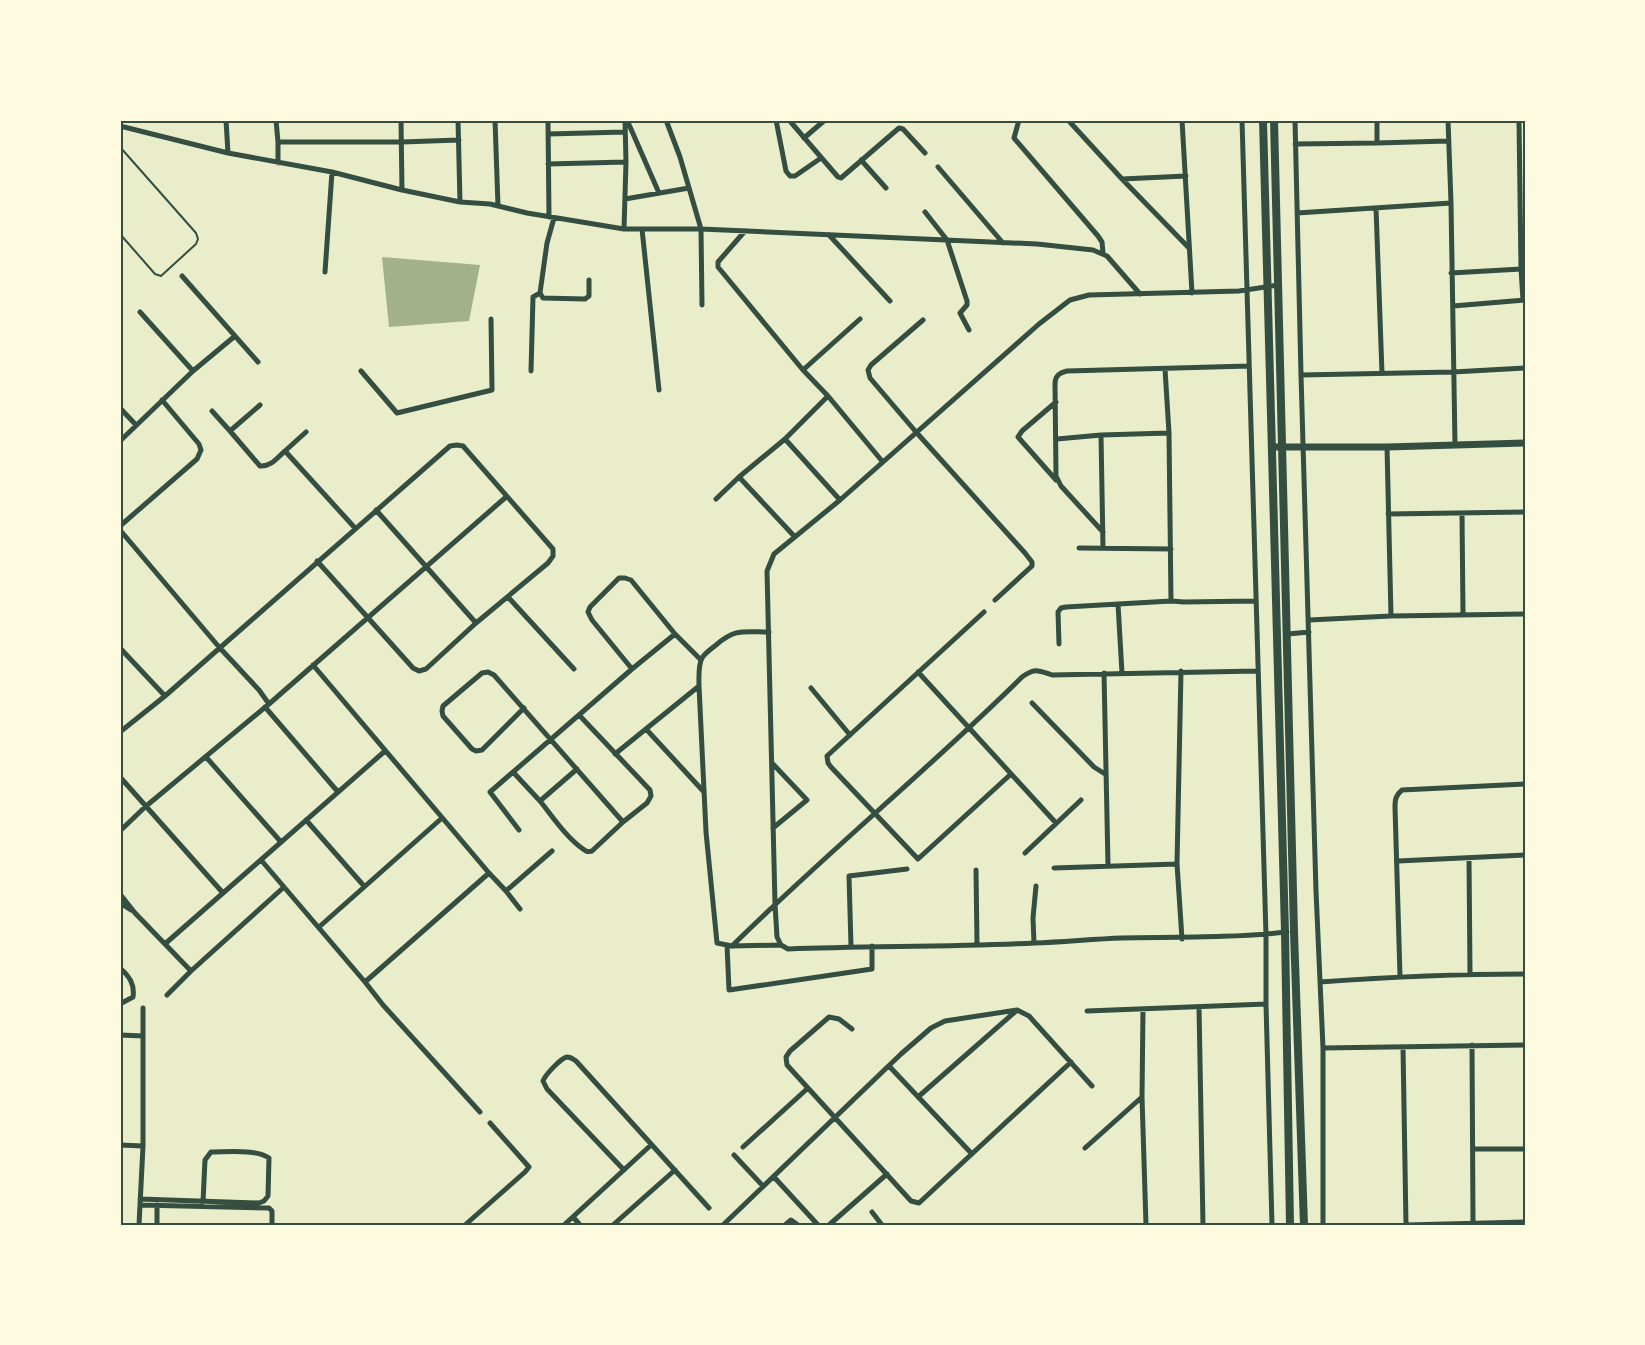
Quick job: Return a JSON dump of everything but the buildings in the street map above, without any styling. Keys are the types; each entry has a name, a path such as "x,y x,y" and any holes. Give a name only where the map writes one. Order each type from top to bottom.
{"main road":[{"path":"1263,120 1285,932 1290,1225"},
{"path":"1274,120 1294,932 1305,1223"}],"street":[{"path":"226,120 228,153"},
{"path":"276,120 278,163"},
{"path":"401,120 402,190"},
{"path":"458,120 460,201"},
{"path":"495,120 498,206"},
{"path":"548,120 551,217 540,293 543,298 585,298 588,296 589,280"},
{"path":"624,229 626,120"},
{"path":"626,120 659,193"},
{"path":"666,120 680,157 700,229 702,305"},
{"path":"776,120 786,171 790,176 795,176 821,158"},
{"path":"789,120 835,175 841,177 899,128 903,129 925,153"},
{"path":"804,138 825,120"},
{"path":"1019,120 1014,138 1098,236 1102,242 1103,253"},
{"path":"1068,120 1189,248"},
{"path":"1182,120 1192,293"},
{"path":"1242,120 1266,935 1272,1225"},
{"path":"1295,120 1315,867 1323,1048 1323,1225"},
{"path":"1377,120 1377,144"},
{"path":"1448,120 1455,444"},
{"path":"1453,306 1524,300 1521,269 1519,120"},
{"path":"120,126 228,153 332,172 402,190 624,229 700,229 1037,244 1093,250 1103,253 1111,260 1140,294"},
{"path":"548,134 625,132"},
{"path":"278,141 459,140"},
{"path":"1295,144 1448,141"},
{"path":"861,160 886,188"},
{"path":"548,164 626,162"},
{"path":"938,166 1003,243"},
{"path":"325,272 332,172"},
{"path":"1122,179 1186,176"},
{"path":"625,199 689,188"},
{"path":"1297,213 1451,203"},
{"path":"1376,208 1382,373"},
{"path":"925,212 947,240 967,301 967,305 960,313 969,330"},
{"path":"642,229 659,390"},
{"path":"745,231 718,262 718,267 882,461"},
{"path":"829,235 890,301"},
{"path":"1451,273 1521,269"},
{"path":"182,276 258,362"},
{"path":"781,945 777,937 775,904 767,570 774,554 840,500 1039,324 1070,300 1089,295 1192,293 1247,290 1278,285"},
{"path":"531,371 533,297 540,293"},
{"path":"140,312 193,371"},
{"path":"361,371 397,414 492,390 491,319"},
{"path":"803,370 860,319"},
{"path":"923,320 871,365 868,370 870,378 1032,562 1032,566 995,600"},
{"path":"120,441 193,371 235,336"},
{"path":"1058,482 1056,476 1055,378 1062,372 1249,366"},
{"path":"1301,375 1525,368"},
{"path":"1165,369 1169,433 1171,601"},
{"path":"716,500 785,439 828,396"},
{"path":"162,400 199,444 201,450 197,459 120,528 219,647 259,690 267,705 338,792"},
{"path":"1056,402 1022,430 1018,438 1103,532"},
{"path":"230,431 260,405"},
{"path":"120,408 136,425"},
{"path":"212,411 260,466 270,465 306,432"},
{"path":"1057,440 1101,435 1169,433"},
{"path":"1101,435 1103,547"},
{"path":"785,439 840,500"},
{"path":"1273,447 1387,447 1525,443"},
{"path":"120,732 165,696 317,561 450,446 463,446 553,549 554,556 426,669 419,671 413,668 317,561"},
{"path":"1387,447 1391,616"},
{"path":"285,451 355,528"},
{"path":"740,477 795,537"},
{"path":"120,831 506,497"},
{"path":"376,510 476,623"},
{"path":"1388,514 1525,512"},
{"path":"1462,513 1463,614"},
{"path":"1079,548 1171,549"},
{"path":"632,669 588,612 590,607 619,578 630,580 700,660"},
{"path":"508,597 574,669"},
{"path":"1059,644 1058,612 1061,608 1171,601 1256,601"},
{"path":"1118,604 1122,673"},
{"path":"984,612 827,756 828,763 918,859 1011,774"},
{"path":"1309,620 1525,614"},
{"path":"769,632 732,633 700,660 699,686 706,832 717,943 729,946 781,945 788,949 1034,943 1121,938 1182,939 1294,932"},
{"path":"1288,634 1309,632"},
{"path":"519,830 490,792 675,634"},
{"path":"120,648 165,696"},
{"path":"313,665 520,909"},
{"path":"872,946 872,969 729,990 729,946 1030,671 1037,670 1052,675 1257,671"},
{"path":"1180,671 1177,864 1182,939"},
{"path":"524,708 482,750 476,751 443,716 442,711 443,706 482,673 488,672 494,675 524,708 623,822"},
{"path":"918,672 1056,823"},
{"path":"1104,673 1108,865"},
{"path":"615,754 699,686"},
{"path":"811,688 850,735"},
{"path":"1032,703 1094,767 1105,774"},
{"path":"513,772 569,836 587,852 592,851 647,803 651,796 650,790 579,715"},
{"path":"646,729 704,792"},
{"path":"166,943 385,751"},
{"path":"207,757 281,842"},
{"path":"772,762 807,800 773,828"},
{"path":"540,801 578,770"},
{"path":"120,777 223,893"},
{"path":"1400,976 1395,800 1398,794 1402,790 1525,784"},
{"path":"1025,853 1081,800"},
{"path":"320,927 442,818"},
{"path":"306,820 364,886"},
{"path":"506,891 552,851"},
{"path":"1398,861 1525,855"},
{"path":"1469,858 1470,974"},
{"path":"261,860 320,927 383,1005 480,1112"},
{"path":"1054,868 1177,864"},
{"path":"851,946 849,876 908,869"},
{"path":"976,870 977,944"},
{"path":"365,982 489,873"},
{"path":"167,995 284,886"},
{"path":"1034,943 1033,918 1036,886"},
{"path":"120,894 135,913 191,971"},
{"path":"120,903 135,913"},
{"path":"120,968 126,973 134,988 133,997 120,1004"},
{"path":"1320,982 1400,976 1525,974"},
{"path":"1087,1011 1266,1005"},
{"path":"1199,1007 1203,1225"},
{"path":"139,1225 143,1146 143,1008"},
{"path":"1143,1009 1142,1097 1146,1225"},
{"path":"918,1097 1017,1010"},
{"path":"723,1225 889,1066 937,1024 1017,1010 1029,1016 1092,1086"},
{"path":"852,1029 839,1018 829,1017 790,1051 786,1057 787,1065 911,1201 919,1203 1071,1062"},
{"path":"120,1035 143,1036"},
{"path":"1472,1045 1473,1222"},
{"path":"1323,1048 1525,1045"},
{"path":"1404,1047 1406,1225 1525,1222"},
{"path":"624,1170 547,1089 543,1081 544,1076 564,1058 570,1057 576,1061 709,1208"},
{"path":"889,1066 972,1154"},
{"path":"743,1147 808,1088"},
{"path":"1085,1148 1142,1097"},
{"path":"465,1225 529,1167 490,1123"},
{"path":"564,1225 651,1144"},
{"path":"120,1145 143,1146"},
{"path":"1473,1149 1525,1149"},
{"path":"140,1202 259,1203 268,1196 269,1158 264,1154 255,1153 211,1152 205,1160 203,1202"},
{"path":"734,1155 763,1186"},
{"path":"613,1225 675,1170"},
{"path":"829,1225 887,1174"},
{"path":"774,1177 818,1225"},
{"path":"140,1202 157,1205 269,1208 272,1211 272,1225"},
{"path":"157,1205 157,1225"},
{"path":"872,1212 882,1225"},
{"path":"573,1217 580,1225"},
{"path":"785,1225 791,1220 798,1225"}],"lane":[{"path":"120,147 196,233 198,239 196,244 162,276 159,276 120,234"}],"shaded area":[{"path":"382,257 480,265 469,321 389,327"}]}
